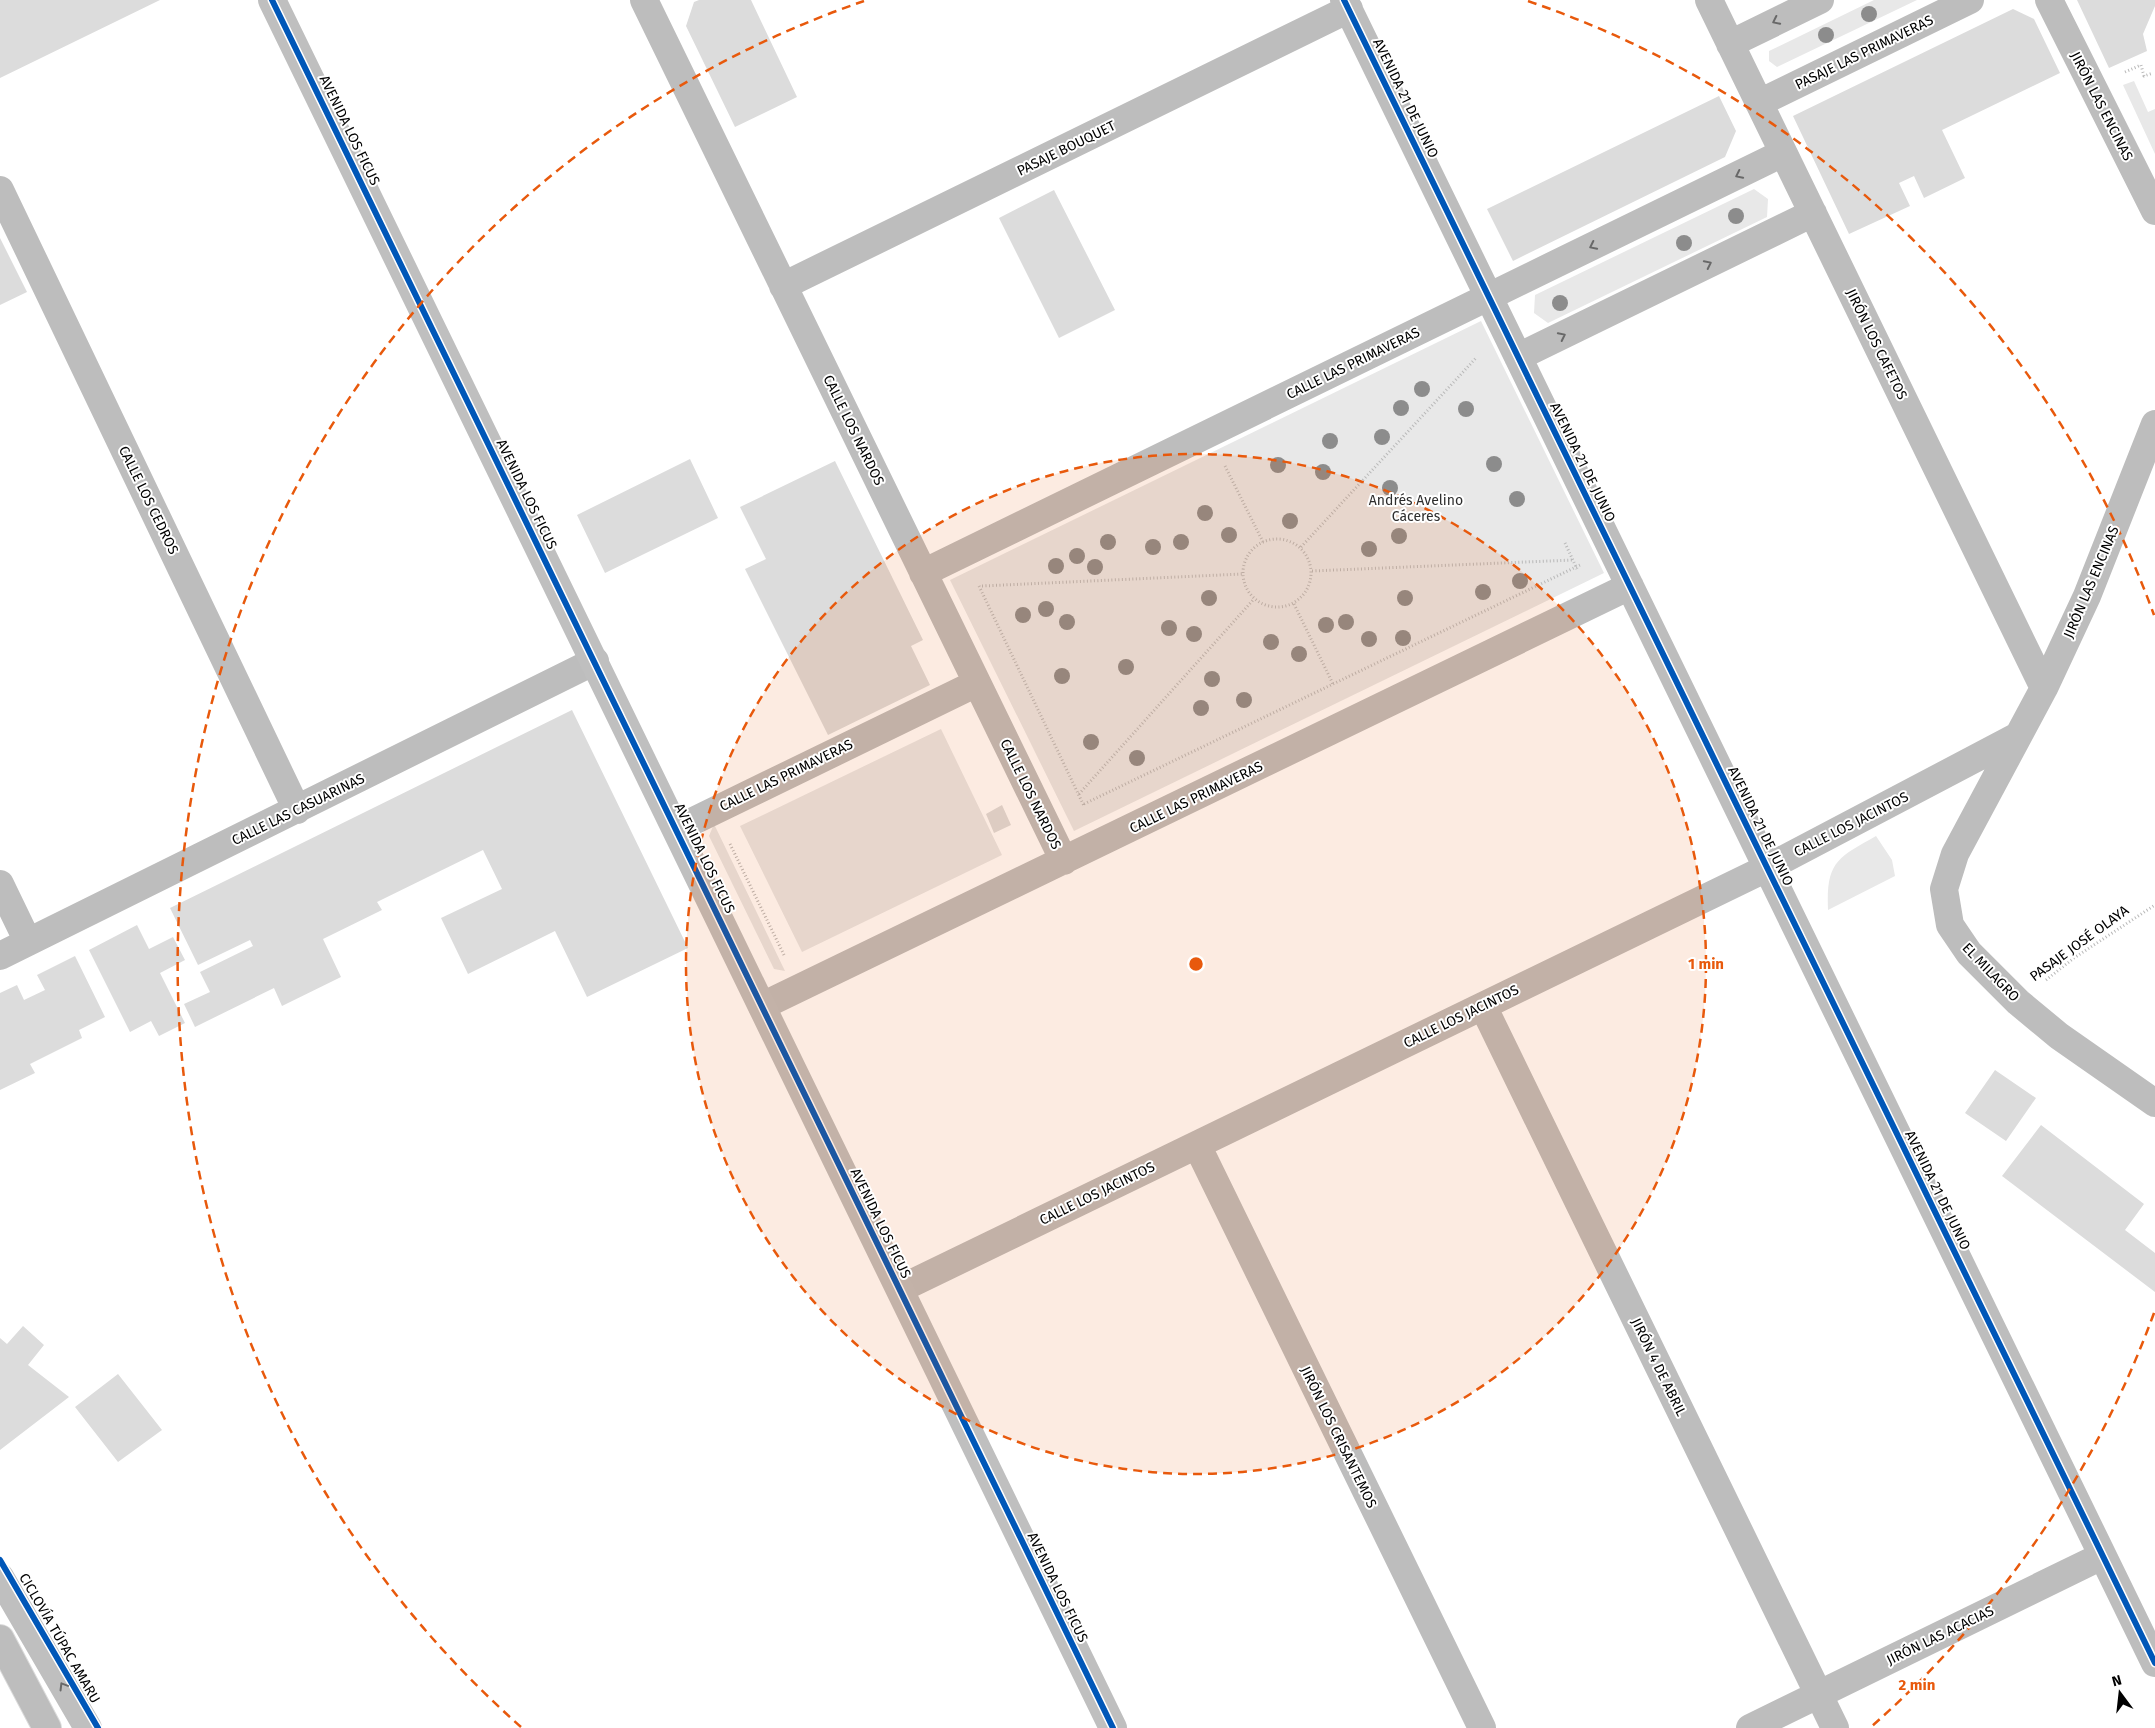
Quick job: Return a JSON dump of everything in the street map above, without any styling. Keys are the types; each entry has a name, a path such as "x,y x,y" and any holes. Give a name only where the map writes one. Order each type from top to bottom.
{"street":[{"name":"AVENIDA LOS FICUS","path":"272,0 1113,1728"},
{"name":"CALLE LOS NARDOS","path":"645,0 976,683 1064,860"},
{"name":"JIRÓN LOS CAFETOS","path":"1709,0 2044,688"},
{"path":"1730,44 1820,0"},
{"name":"PASAJE LAS PRIMAVERAS","path":"1759,103 1970,0"},
{"name":"JIRÓN LAS ENCINAS","path":"2049,0 2155,211"},
{"name":"PASAJE BOUQUET","path":"783,286 1347,5"},
{"name":"AVENIDA 21 DE JUNIO","path":"1347,5 2155,1663"},
{"name":"CALLE LAS PRIMAVERAS","path":"924,574 1783,153"},
{"name":"CALLE LOS CEDROS","path":"0,190 297,810"},
{"path":"1518,357 1813,213"},
{"name":"JIRÓN LAS ENCINAS","path":"2018,736 2044,688 2087,596 2155,424"},
{"name":"CALLE LAS PRIMAVERAS","path":"762,1006 1630,586"},
{"name":"CALLE LAS CASUARINAS","path":"0,956 595,661"},
{"name":"CALLE LAS PRIMAVERAS","path":"676,828 976,683"},
{"name":"CALLE LOS JACINTOS","path":"900,1289 1767,868 2018,736"},
{"name":"EL MILAGRO","path":"2018,736 1955,854 1944,889 1947,914 1957,936 1969,953 2018,1002 2059,1036 2155,1103"},
{"path":"0,884 28,942"},
{"name":"JIRÓN 4 DE ABRIL","path":"1483,1006 1835,1728"},
{"name":"JIRÓN LOS CRISANTEMOS","path":"1196,1145 1482,1728"},
{"name":"JIRÓN LAS ACACIAS","path":"1750,1728 2102,1556"},
{"path":"0,1578 88,1728"},
{"path":"0,1639 47,1728"}],"path":[{"path":"2118,75 2141,65 2144,76 2153,73"},
{"path":"1301,548 1476,358"},
{"path":"1221,458 1263,542"},
{"path":"1272,539 1283,539 1301,548 1307,555 1312,571 1308,590 1294,604 1273,608 1254,599 1248,592 1242,574 1248,555 1263,542 1272,539"},
{"path":"1312,571 1573,560"},
{"path":"1084,804 1583,564"},
{"path":"979,586 1242,574"},
{"path":"977,581 1086,810"},
{"path":"1079,794 1254,599"},
{"path":"1294,604 1337,692"},
{"path":"727,838 787,960"}],"green space":[{"path":"1874,0 1917,0 1777,67 1769,61 1769,51"},
{"path":"2134,81 2148,112 2155,109 2155,154 2123,85"},
{"path":"1754,189 1768,199 1767,217 1548,323 1534,313 1535,295"},
{"name":"Andrés Avelino Cáceres","path":"1481,321 1604,573 1074,831 950,580"},
{"path":"941,729 1002,855 802,952 740,826"},
{"path":"714,824 785,971 774,969 709,836"},
{"path":"1876,836 1892,860 1895,876 1828,910 1829,881 1837,863 1843,856"}],"building":[{"path":"0,0 160,0 0,78"},
{"path":"699,0 751,0 797,97 735,127 686,26 694,2"},
{"path":"2077,0 2155,0 2155,6 2143,34 2147,51 2109,68"},
{"path":"2013,9 2034,19 2060,73 1942,130 1965,178 1924,198 1914,176 1899,183 1910,206 1849,234 1793,116"},
{"path":"1719,96 1736,131 1725,157 1513,261 1487,209"},
{"path":"1054,190 1115,310 1059,338 999,218"},
{"path":"0,238 27,292 0,305"},
{"path":"690,459 718,518 605,573 577,515"},
{"path":"835,461 923,640 911,646 930,685 828,735 745,569 766,559 740,507"},
{"path":"572,710 688,948 587,997 555,931 468,974 441,918 502,889 483,850 377,902 382,910 323,939 341,977 282,1006 274,988 195,1027 184,1004 210,992 200,972 253,946 250,940 198,965 170,908"},
{"path":"1002,805 1011,825 994,833 986,814"},
{"path":"137,925 149,949 173,937 185,960 160,973 185,1023 159,1036 151,1021 130,1032 89,950"},
{"path":"75,956 105,1017 79,1030 82,1038 30,1064 35,1073 0,1090 0,993 17,985 24,1000 45,990 37,975"},
{"path":"1995,1070 2036,1098 2006,1141 1965,1113"},
{"path":"2041,1125 2144,1204 2125,1230 2155,1253 2155,1292 2002,1176"},
{"path":"23,1326 44,1345 28,1365 69,1397 0,1450 0,1338 7,1344"},
{"path":"118,1374 162,1430 118,1462 75,1407"}],"cycle path":[{"path":"272,0 1113,1728"},
{"path":"1344,0 2155,1663"},
{"name":"CICLOVÍA TÚPAC AMARU","path":"0,1560 98,1728"}]}
